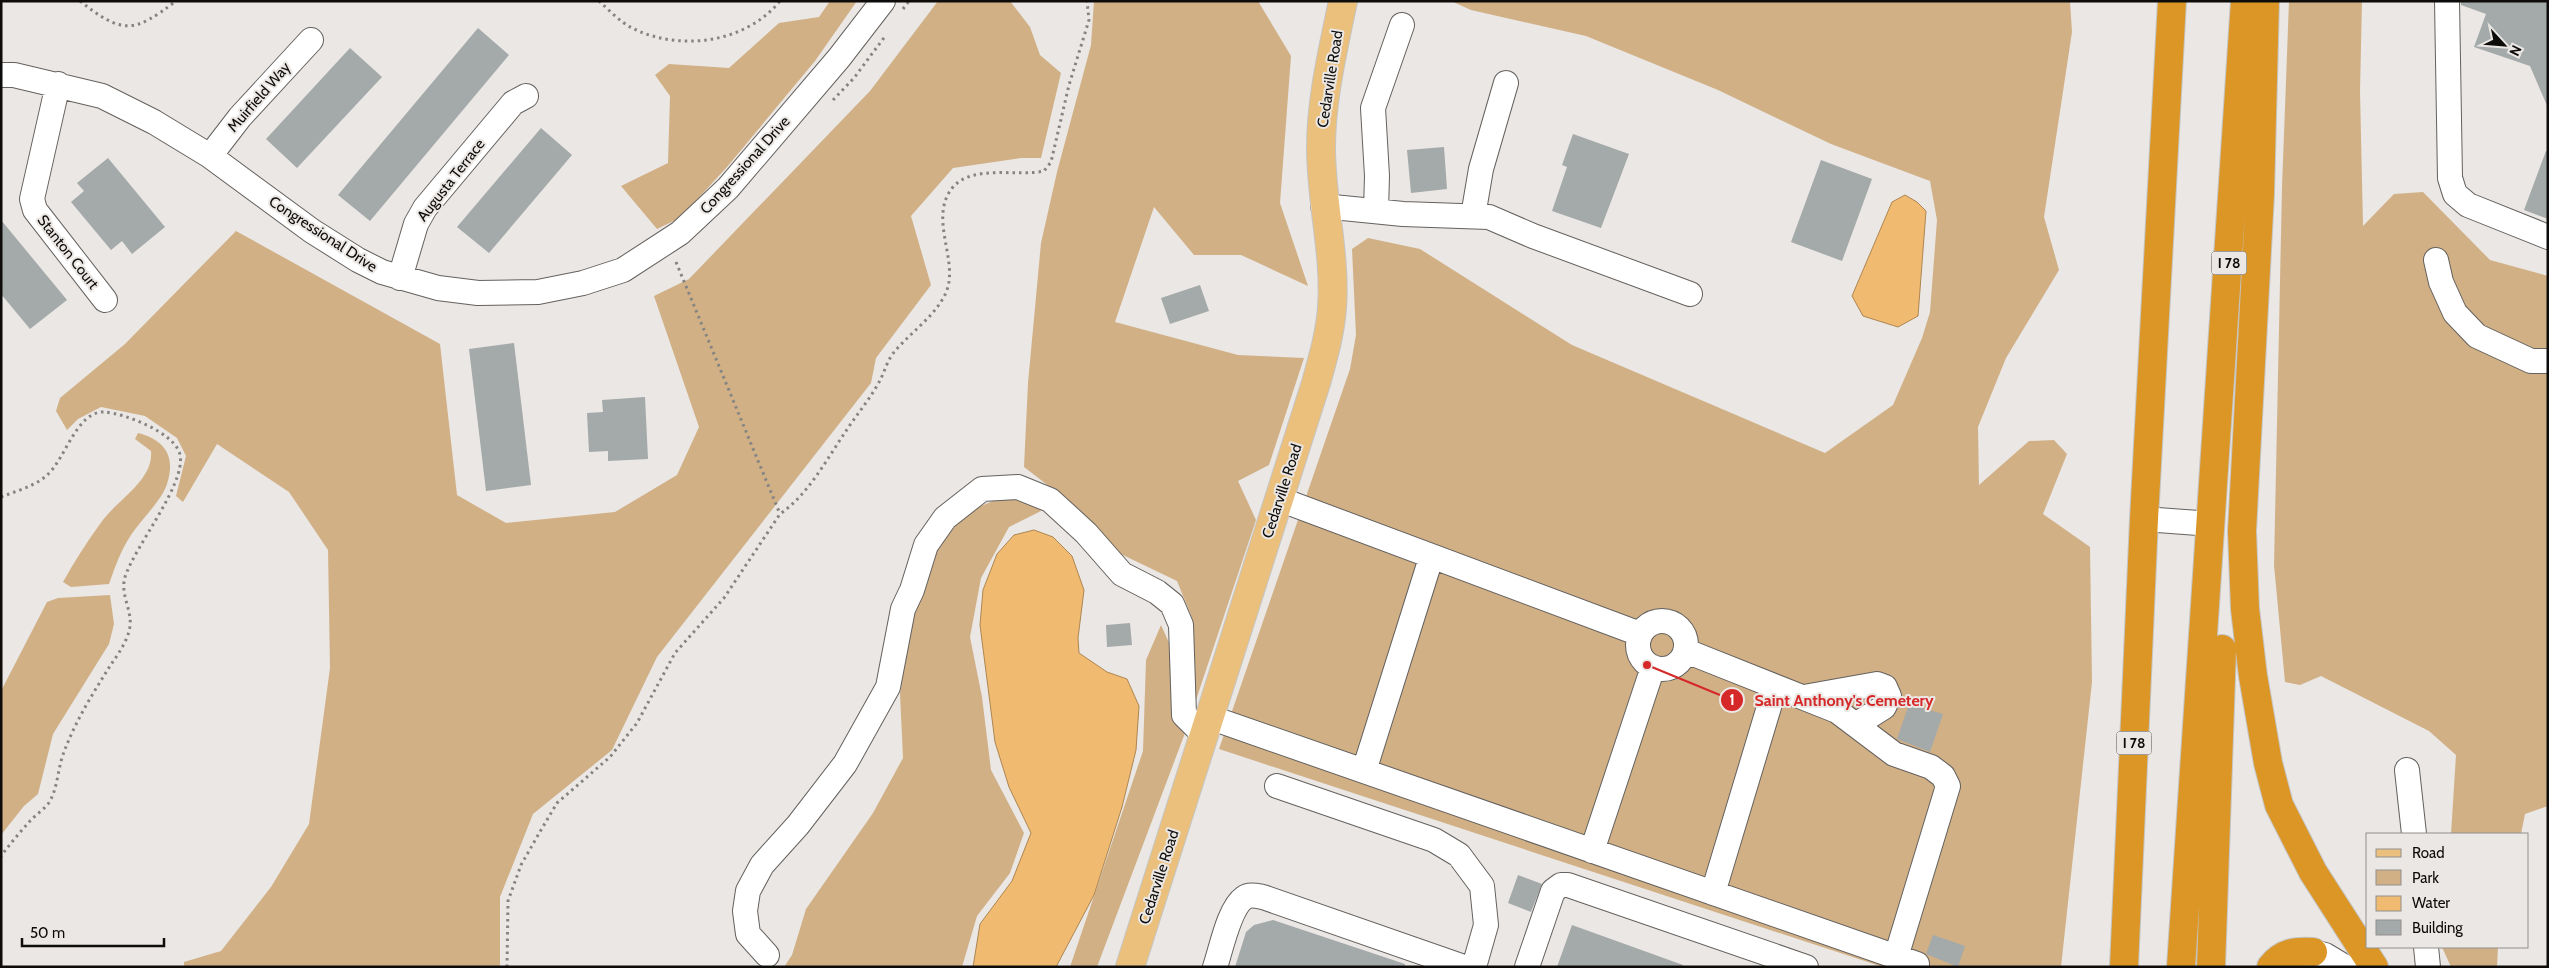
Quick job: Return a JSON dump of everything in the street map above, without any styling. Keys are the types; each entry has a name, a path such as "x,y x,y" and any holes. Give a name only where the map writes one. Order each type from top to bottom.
{"highway":[{"name":"I 78","path":"2124,967 2144,520 2172,1"},
{"name":"I 78","path":"2182,967 2245,1"},
{"path":"2265,1 2260,194 2242,531 2245,609 2268,763 2279,805 2308,864 2374,967"},
{"path":"2211,967 2226,547 2212,524"},
{"path":"2271,967 2278,958 2290,952 2314,952"}],"main road":[{"name":"Cedarville Road","path":"1130,967 1328,340 1332,309 1332,280 1323,206 1322,118 1342,1"}],"street":[{"path":"2446,1 2450,178 2455,194 2468,205 2548,237"},
{"name":"Congressional Drive","path":"1,75 14,75 58,84 102,96 154,122 210,156 312,231 358,260 400,278 438,288 478,293 538,292 583,283 623,270 680,233 728,188 839,58 891,8"},
{"path":"1376,210 1373,108 1402,25"},
{"name":"Muirfield Way","path":"210,156 240,117 311,40"},
{"path":"1473,216 1481,169 1506,83"},
{"name":"Stanton Court","path":"58,84 32,199 36,210 105,300"},
{"name":"Augusta Terrace","path":"400,278 416,224 425,208 513,104 526,96"},
{"path":"1323,206 1403,214 1489,217 1602,263 1690,294"},
{"path":"2436,260 2441,282 2456,313 2477,336 2531,361 2548,362"},
{"path":"767,955 748,934 745,911 748,891 762,865 798,825 845,764 888,687 902,609 912,590 926,545 945,518 982,488 1018,487 1050,500 1086,533 1122,574 1157,592 1172,604 1181,625 1184,715 1207,726 1364,771 1907,960 1948,786 1943,776 1931,768 1894,754 1837,710 1686,651"},
{"path":"1279,499 1431,558 1640,634"},
{"path":"2144,520 2212,524"},
{"path":"1364,771 1431,558"},
{"path":"1667,621 1674,623 1684,635 1686,651 1677,664 1661,669 1653,668 1641,657 1638,642 1640,634 1651,623 1667,621"},
{"path":"1592,851 1653,668"},
{"path":"1802,697 1877,684 1885,687 1889,696 1884,707 1857,724"},
{"path":"1713,893 1775,687"},
{"path":"2407,770 2414,833"},
{"path":"1277,786 1434,840 1458,855 1482,886 1486,925 1474,967"},
{"path":"1527,967 1553,891 1561,885 1568,884 1806,967"},
{"path":"1215,967 1234,910 1244,898 1252,896 1464,967"},
{"path":"2426,948 2428,967"},
{"path":"2314,952 2338,967"},
{"path":"2314,952 2325,955 2345,967"}],"path":[{"path":"80,1 102,19 118,26 132,28 156,16 176,1"},
{"path":"599,1 632,28 664,38 692,41 720,38 747,29 769,15 780,1"},
{"path":"891,8 908,1"},
{"path":"507,967 508,901 521,865 557,803 615,750 636,722 675,653 724,598 780,514 790,507 818,472 865,404 894,352 933,311 946,292 951,272 945,247 945,204 953,187 969,176 1011,172 1029,175 1044,171 1051,162 1069,85 1089,20 1087,1"},
{"path":"829,105 854,78 890,28"},
{"path":"670,264 684,256"},
{"path":"676,262 780,514"},
{"path":"1,497 31,486 47,476 61,458 70,440 92,414 104,412 135,421 159,431 172,441 180,454 180,470 125,579 125,601 130,625 124,645 83,713 64,752 50,801 30,820 1,856"}],"green space":[{"path":"830,1 857,1 815,61 727,167 680,218 657,229 621,186 668,163 670,96 655,75 669,64 729,68 779,23 819,17"},
{"path":"938,1 1010,1 1030,27 1040,55 1061,73 1041,158 1021,158 953,168 911,216 931,285 876,358 871,383 657,657 612,750 533,814 500,897 500,967 184,967 184,962 221,951 271,887 309,824 330,668 328,550 289,492 217,444 183,502 176,496 186,456 177,438 145,416 101,407 78,419 67,430 56,411 60,398 125,344 236,231 440,344 457,495 506,523 615,512 677,475 699,427 654,296 689,279 870,91"},
{"path":"1094,1 1258,1 1291,56 1280,203 1308,286 1241,255 1194,255 1154,207 1115,322 1238,355 1304,358 1269,465 1238,481 1256,520 1185,733 1097,967 1070,967 1143,751 1146,660 1161,625 1175,656 1189,658 1192,618 1177,581 1100,544 1067,500 1024,467 1028,383 1041,243 1057,172 1091,45"},
{"path":"1451,1 2070,1 2072,32 2044,217 2059,270 2006,358 1978,427 1979,485 2029,441 2054,440 2067,454 2043,514 2090,547 2092,682 2061,967 1883,967 1219,749 1350,369 1356,335 1352,249 1368,238 1420,249 1572,345 1825,453 1893,405 1922,338 1930,312 1937,220 1930,181 1831,144 1718,90 1586,36 1471,10"},
{"path":"2289,1 2362,1 2360,91 2363,226 2394,194 2423,192 2490,260 2548,276 2548,806 2525,814 2521,833 2451,833 2456,755 2429,731 2321,676 2300,685 2285,682 2274,565 2282,187"},
{"path":"138,433 155,440 166,451 170,465 167,484 156,503 127,541 109,584 71,587 63,582 85,545 107,515 132,490 146,472 150,462 151,451 135,439"},
{"path":"998,499 1039,499 1041,511 1009,527 981,578 970,637 982,697 991,770 1024,833 1010,873 977,916 962,967 784,967 792,955 806,909 873,813 903,758 900,694 914,601 936,537 969,511"},
{"path":"110,595 114,624 109,644 53,734 38,794 24,806 1,835 1,691 47,602 58,598"},
{"path":"2442,948 2498,948 2497,967 2451,967"}],"water":[{"path":"1905,195 1917,202 1926,211 1918,316 1898,327 1863,316 1852,296 1892,202"},
{"path":"1034,530 1053,537 1072,556 1084,590 1078,638 1079,653 1107,672 1127,679 1139,706 1136,750 1122,807 1094,895 1056,967 973,967 980,924 1012,881 1031,833 1009,787 995,742 980,625 983,590 997,554 1014,535"}],"building":[{"path":"2461,1 2548,1 2548,108 2530,66 2474,47 2486,14 2461,5"},
{"path":"478,28 509,55 370,221 338,195"},
{"path":"350,48 382,77 297,168 266,139"},
{"path":"541,128 572,155 489,253 457,227"},
{"path":"1573,134 1629,154 1601,228 1552,211 1567,167 1562,165"},
{"path":"1444,147 1447,189 1411,193 1407,150"},
{"path":"2546,151 2548,151 2548,219 2524,210"},
{"path":"108,158 165,227 132,254 122,241 111,250 71,202 84,191 77,183"},
{"path":"1821,160 1872,179 1842,261 1791,242"},
{"path":"1,220 67,300 30,329 1,294"},
{"path":"1200,285 1209,311 1170,324 1161,298"},
{"path":"514,343 531,485 486,491 469,349"},
{"path":"645,397 648,459 608,461 608,451 589,452 587,413 603,412 602,400"},
{"path":"1130,623 1132,645 1107,647 1106,625"},
{"path":"1909,704 1943,714 1930,752 1897,739"},
{"path":"1518,875 1542,884 1531,912 1508,903"},
{"path":"1273,920 1405,964 1405,967 1235,967 1246,932 1254,925"},
{"path":"1572,925 1683,965 1683,967 1557,967"},
{"path":"1933,935 1965,946 1958,967 1926,954"}],"place":[{"name":"Saint Anthony's Cemetery","path":"1647,665"}]}
